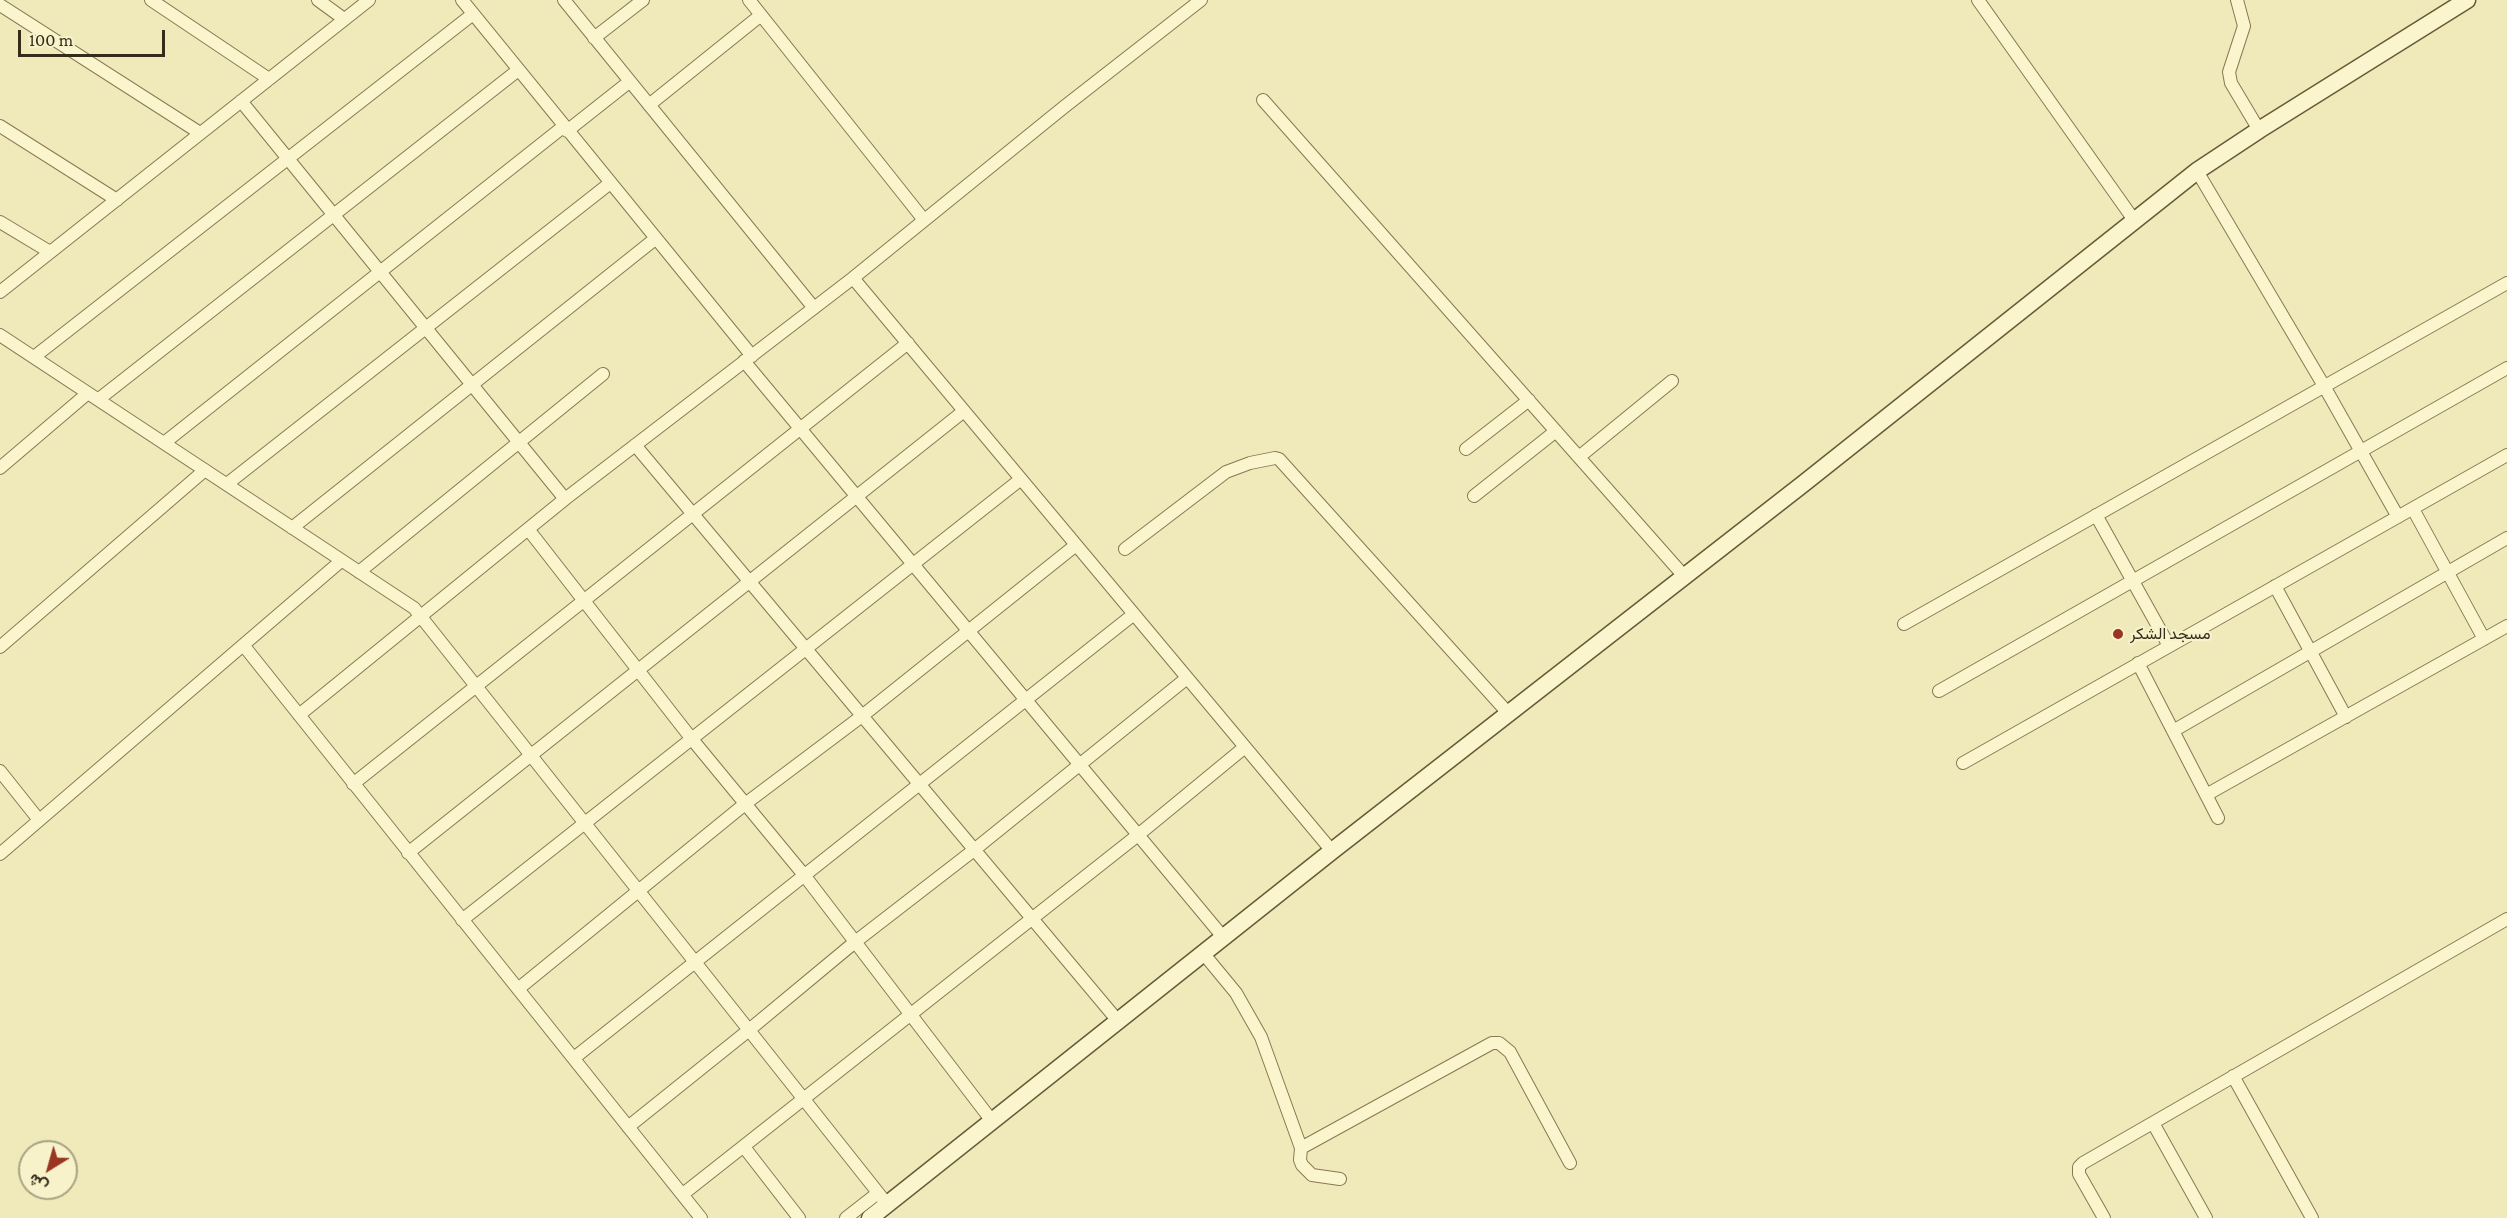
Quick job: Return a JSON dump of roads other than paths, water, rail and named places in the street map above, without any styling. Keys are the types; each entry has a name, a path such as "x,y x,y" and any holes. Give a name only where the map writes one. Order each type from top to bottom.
{"street":[{"path":"150,0 269,79"},
{"path":"318,0 344,19"},
{"path":"0,292 369,0"},
{"path":"462,0 517,71 655,239 800,429 1223,937"},
{"path":"564,0 814,308"},
{"path":"594,38 643,0"},
{"path":"749,0 924,220"},
{"path":"298,715 528,529 854,278 1201,0"},
{"path":"1978,0 2134,220"},
{"path":"2237,0 2244,26 2229,72 2231,83 2259,130"},
{"path":"846,1218 882,1199 992,1121 1332,851 1803,484 2197,171 2465,1"},
{"path":"0,5 200,134"},
{"path":"34,357 473,14"},
{"path":"649,105 761,15"},
{"path":"0,468 335,214 517,71"},
{"path":"164,443 380,272 629,82"},
{"path":"1263,100 1684,576"},
{"path":"241,101 565,500"},
{"path":"0,126 117,200"},
{"path":"2197,171 2398,517"},
{"path":"227,484 609,184"},
{"path":"0,222 50,252"},
{"path":"292,528 655,239"},
{"path":"854,278 1332,851"},
{"path":"1904,624 2507,283"},
{"path":"0,335 406,602 422,617 882,1199"},
{"path":"353,784 908,344"},
{"path":"1939,691 2507,368"},
{"path":"359,572 603,374"},
{"path":"1579,458 1672,381"},
{"path":"1466,449 1529,400"},
{"path":"408,853 964,411"},
{"path":"1474,496 1556,431"},
{"path":"635,445 1118,1021"},
{"path":"1963,764 2507,455"},
{"path":"1125,549 1226,472 1250,463 1279,459 1508,713"},
{"path":"0,647 205,470"},
{"path":"462,920 1021,479"},
{"path":"2413,508 2484,639"},
{"path":"2096,516 2169,646"},
{"path":"528,529 691,738 804,875 992,1121"},
{"path":"2173,731 2507,538"},
{"path":"518,989 745,804 862,716 1076,545"},
{"path":"0,854 341,561"},
{"path":"2275,586 2346,717"},
{"path":"574,1058 1134,614"},
{"path":"2206,795 2507,626"},
{"path":"244,646 701,1218"},
{"path":"2138,663 2218,818"},
{"path":"628,1126 855,942 974,850 1188,678"},
{"path":"683,1194 1138,835 1245,747"},
{"path":"0,771 39,820"},
{"path":"2104,1218 2079,1174 2079,1167 2153,1122 2507,919"},
{"path":"1203,953 1247,1010 1261,1037 1301,1148 1300,1160 1307,1170 1319,1177 1340,1179"},
{"path":"1301,1148 1492,1043 1499,1042 1510,1052 1570,1163"},
{"path":"2233,1076 2312,1218"},
{"path":"2153,1122 2206,1218"},
{"path":"744,1147 799,1218"},
{"path":"870,1218 882,1199"}],"place":[{"name":"مسجد الشكر","path":"2118,634"}]}
